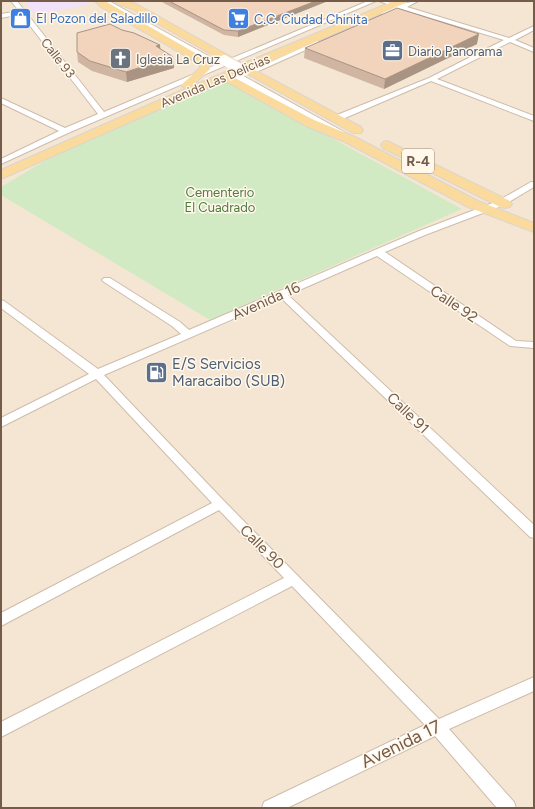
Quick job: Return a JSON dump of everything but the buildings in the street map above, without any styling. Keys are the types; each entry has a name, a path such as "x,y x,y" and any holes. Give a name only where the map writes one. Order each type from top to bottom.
{"main road":[{"path":"101,1 104,5 200,60 205,65 205,69 187,85"},
{"path":"118,1 135,7 335,119"},
{"name":"Avenida Las Delicias","path":"30,158 79,131 187,85 241,66 391,3"},
{"path":"202,73 241,66"},
{"name":"Avenida Las Delicias","path":"30,158 217,80 241,66"},
{"path":"217,80 231,80 310,122 349,139"},
{"name":"R-4","path":"335,119 501,203 534,216"},
{"name":"R-4","path":"349,139 484,208 534,228"},
{"path":"1,174 30,158"},
{"path":"1,180 30,158"}],"street":[{"name":"Calle 93","path":"14,1 103,116"},
{"path":"101,1 159,27"},
{"path":"118,1 159,27 303,108 335,119 431,79 534,28"},
{"name":"Avenida Las Delicias","path":"241,66 373,1"},
{"name":"Avenida Las Delicias","path":"391,3 415,1"},
{"path":"391,3 509,40 534,50"},
{"path":"1,16 22,12"},
{"name":"Avenida Las Delicias","path":"1,162 65,131 202,73"},
{"path":"431,79 534,119"},
{"path":"1,100 65,131"},
{"name":"R-4","path":"303,108 349,139"},
{"name":"Avenida 16","path":"1,423 97,374 378,252 484,208 501,203 534,184"},
{"name":"Calle 92","path":"378,252 514,344 534,345"},
{"path":"107,280 176,324 189,335"},
{"name":"Calle 91","path":"282,294 533,532"},
{"name":"Calle 90","path":"1,303 97,374 220,504 437,727 508,808"},
{"path":"1,620 220,504"},
{"path":"1,730 294,579"},
{"name":"Avenida 17","path":"270,808 437,727 534,684"}],"shaded area":[{"path":"1,1 534,1 534,808 1,808"},
{"path":"24,1 85,1 90,4 36,15"}],"green space":[{"name":"Cementerio El Cuadrado","path":"225,80 462,209 210,320 1,195 1,187 51,157"}],"place":[{"name":"El Pozon del Saladillo","path":"20,18"},
{"name":"C.C. Ciudad Chinita","path":"239,19"},
{"name":"Diario Panorama","path":"392,51"},
{"name":"Iglesia La Cruz","path":"120,59"},
{"name":"E/S Servicios Maracaibo (SUB)","path":"157,373"}]}
